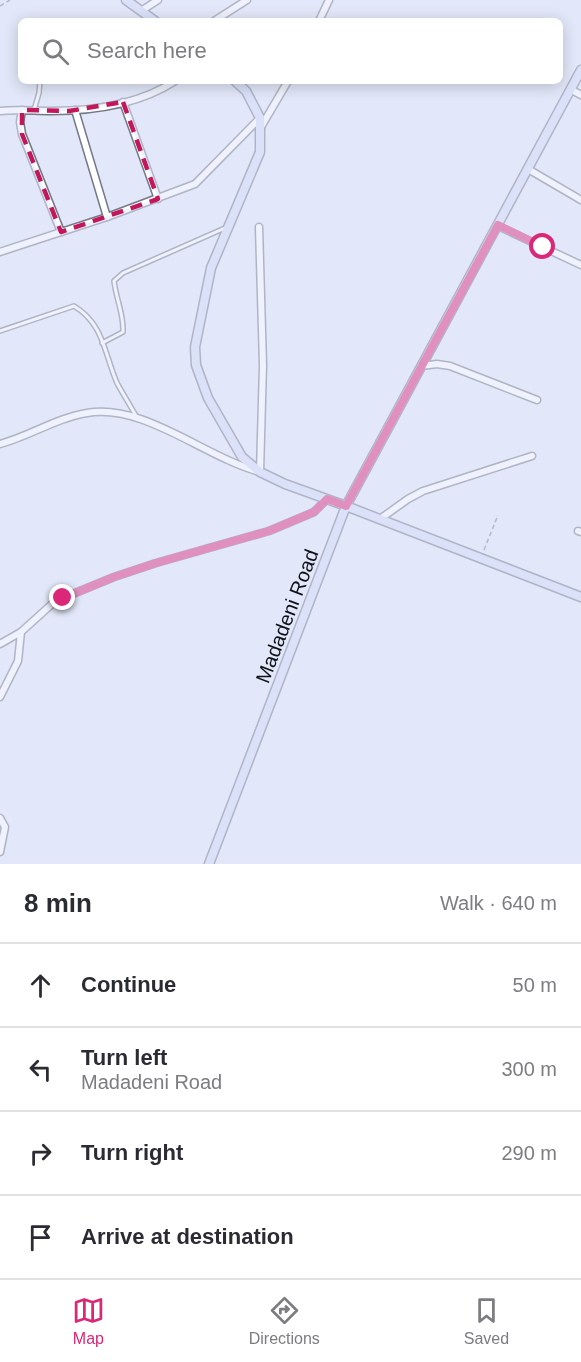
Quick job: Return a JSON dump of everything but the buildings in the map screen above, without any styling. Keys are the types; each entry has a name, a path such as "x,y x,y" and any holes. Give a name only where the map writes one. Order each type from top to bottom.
{"street":[{"path":"126,0 151,18"},
{"path":"141,11 158,0"},
{"path":"219,18 247,0"},
{"path":"320,18 329,0"},
{"name":"Madadeni Road","path":"209,864 346,506 581,70"},
{"path":"0,111 75,110 123,102 155,92 170,84"},
{"path":"239,84 246,90 260,123 260,152 219,247 206,288 195,347 196,365 208,398 243,458 260,472"},
{"path":"0,252 108,217 195,184 260,123 286,84"},
{"path":"570,89 581,95"},
{"path":"123,102 158,199"},
{"path":"22,110 21,129 61,232"},
{"path":"75,110 108,217"},
{"path":"528,170 581,200"},
{"path":"498,225 581,265"},
{"path":"259,227 263,365 260,472"},
{"path":"421,366 437,364 450,366 537,400"},
{"path":"0,444 84,413 102,411 136,416 220,459 260,472 285,484 581,597"},
{"path":"380,519 423,491 532,456"},
{"path":"0,644 21,632 52,604 79,591 156,563 269,531 314,512 327,499"},
{"path":"0,698 18,661 21,632"},
{"path":"0,818 5,827 0,852"}],"lane":[{"path":"34,110 40,84"},
{"path":"102,343 123,332 124,319 115,294 114,281 123,273 229,226"},
{"path":"0,331 74,306 84,312 94,322 118,383 136,416"}],"path":[{"path":"0,6 10,0"},
{"path":"481,559 498,515"}],"highlighted area":[{"path":"123,102 158,199 61,232 22,134 22,110 69,111"}],"route":[{"path":"63,598 156,563 269,531 314,512 327,499 346,506 498,225 543,247"}]}
